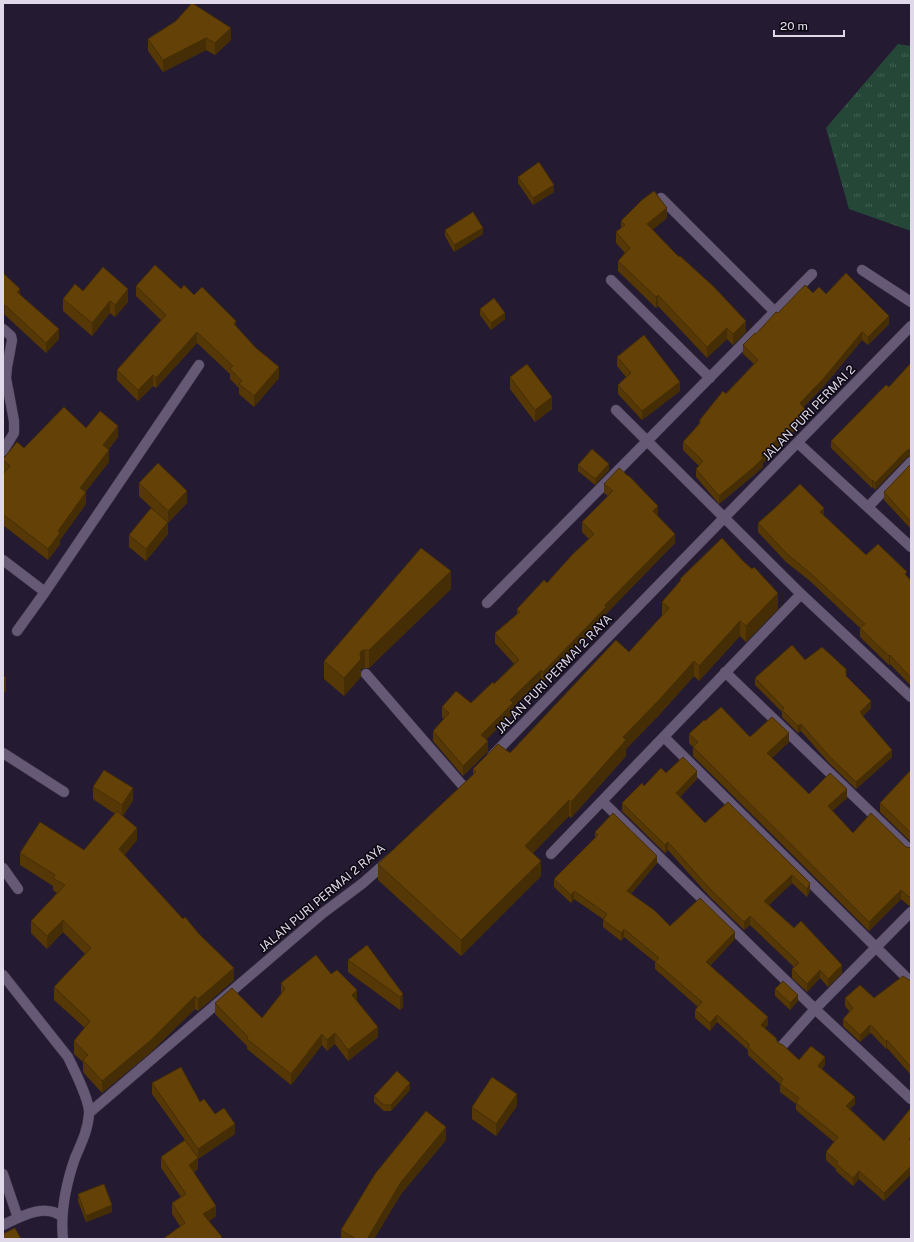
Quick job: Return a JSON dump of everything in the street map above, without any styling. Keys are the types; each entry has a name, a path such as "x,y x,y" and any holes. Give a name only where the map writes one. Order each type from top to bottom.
{"street":[{"path":"661,198 775,312"},
{"path":"862,270 911,302"},
{"path":"487,603 812,274"},
{"path":"611,280 710,378"},
{"name":"JALAN PURI PERMAI 2","path":"725,517 911,326"},
{"path":"3,330 11,336 12,340 6,378 14,431 3,451"},
{"path":"17,631 200,365"},
{"path":"616,410 801,594 911,697"},
{"path":"798,443 911,547"},
{"path":"868,507 911,462"},
{"name":"JALAN PURI PERMAI 2 RAYA","path":"484,764 725,517"},
{"path":"3,560 45,592"},
{"path":"551,854 801,594"},
{"path":"725,672 911,850"},
{"path":"366,674 463,786"},
{"path":"664,737 911,982"},
{"path":"3,753 64,792"},
{"path":"602,801 815,1009 911,1099"},
{"name":"JALAN PURI PERMAI 2 RAYA","path":"89,1113 323,912 363,883 397,853"},
{"path":"3,868 18,889"},
{"path":"782,1046 815,1009 911,912"},
{"path":"3,975 68,1057 87,1103 89,1113 87,1128 75,1159 61,1216 62,1239"},
{"path":"3,1174 18,1218"},
{"path":"3,1225 18,1218 45,1210 56,1212 61,1216"}],"green space":[{"path":"898,44 911,46 911,231 849,209 826,128"}],"building":[{"path":"192,3 231,28 215,43 206,38 163,60 148,39 176,21"},
{"path":"539,162 554,185 533,198 518,177"},
{"path":"654,191 667,208 647,224 679,257 680,256 713,286 746,321 733,334 727,328 707,347 658,295 656,297 618,261 630,248 616,232 625,225 621,221 642,200"},
{"path":"473,212 483,228 454,245 445,230"},
{"path":"155,265 181,289 184,285 194,295 202,287 236,321 234,324 256,348 279,367 254,396 239,384 242,381 230,369 233,366 197,332 156,378 153,375 138,390 117,370 166,315 136,286"},
{"path":"103,267 128,289 115,305 110,301 92,323 63,299 75,284 83,291"},
{"path":"3,273 20,289 17,292 59,329 46,343 5,305 3,306"},
{"path":"846,273 889,316 868,337 862,332 824,378 800,403 806,411 790,426 792,427 772,444 774,446 761,456 763,458 754,467 719,496 696,469 703,461 683,442 701,422 699,421 723,391 726,394 758,360 743,345 755,333 756,334 776,312 778,313 805,285 813,293 819,287 826,294"},
{"path":"494,298 505,313 491,323 480,309"},
{"path":"644,335 680,382 642,411 618,385 631,373 617,357"},
{"path":"911,363 911,449 907,450 875,483 831,441 886,385 889,387"},
{"path":"527,364 552,397 535,410 510,377"},
{"path":"64,407 86,428 100,411 118,426 103,445 109,450 80,488 86,492 58,531 60,533 48,549 4,515 3,517 3,474 10,466 3,459 17,442 24,448"},
{"path":"592,449 609,464 595,479 578,465"},
{"path":"158,463 187,491 168,511 139,483"},
{"path":"911,464 911,522 884,492"},
{"path":"619,468 629,476 658,506 653,511 675,534 605,605 606,607 543,672 541,670 510,700 513,703 481,735 488,741 463,766 433,731 449,713 442,707 456,691 471,703 519,660 495,633 520,612 517,609 544,580 547,583 572,555 594,534 582,522 613,491 604,484"},
{"path":"800,484 824,508 820,512 866,555 878,544 907,572 905,574 911,581 911,678 890,655 889,656 860,628 865,624 786,553 758,523"},
{"path":"151,508 168,522 146,549 129,535"},
{"path":"722,538 743,561 752,569 754,567 778,593 746,626 740,621 699,666 694,661 623,737 626,740 571,802 569,800 525,846 541,861 461,940 378,864 476,772 473,769 498,744 510,753 616,640 629,652 669,608 662,602 681,580 680,579"},
{"path":"421,548 451,571 369,650 361,651 361,659 344,678 324,661"},
{"path":"792,645 805,660 822,647 846,669 846,676 871,701 860,712 892,750 856,782 829,756 801,724 798,726 782,710 784,708 755,678"},
{"path":"721,707 750,737 772,717 789,733 767,753 809,794 830,773 847,789 828,806 853,833 871,813 906,847 911,848 911,896 909,897 901,890 869,922 693,747 698,742 689,734"},
{"path":"683,757 697,771 676,793 705,823 728,802 810,883 807,889 792,875 764,901 794,928 801,921 842,965 828,979 820,970 807,984 792,969 799,963 750,916 744,922 709,888 668,842 665,845 622,803 642,783 644,786 661,768 666,773"},
{"path":"104,770 133,788 122,805 93,787"},
{"path":"911,770 911,833 880,803"},
{"path":"117,811 137,828 119,849 183,919 185,917 199,934 234,968 198,999 195,996 151,1040 102,1081 83,1060 88,1055 74,1041 90,1021 54,987 91,948 63,920 47,936 31,921 65,885 53,878 55,875 20,853 40,822 84,850"},
{"path":"613,813 657,856 627,891 654,910 670,926 700,898 735,932 706,962 768,1017 761,1025 776,1038 778,1043 783,1045 799,1060 811,1046 825,1057 818,1066 855,1097 846,1106 884,1141 911,1108 911,1136 909,1139 911,1142 911,1166 884,1193 859,1171 853,1178 836,1164 838,1162 826,1152 838,1137 796,1103 799,1098 780,1084 783,1079 748,1047 750,1045 717,1015 710,1023 695,1010 702,1002 655,962 659,958 624,929 621,933 603,920 607,914 574,891 571,895 554,879 598,835 595,832"},
{"path":"367,945 403,994 400,997 348,960"},
{"path":"316,955 331,974 337,970 357,990 352,995 378,1027 348,1050 335,1033 327,1040 322,1034 291,1074 247,1039 248,1037 215,1003 232,988 262,1018 285,989 281,983"},
{"path":"903,976 911,980 911,1067 887,1040 886,1042 872,1026 870,1025 860,1035 843,1019 853,1008 845,998 860,985 874,998"},
{"path":"783,981 798,995 790,1003 775,989"},
{"path":"181,1067 200,1102 204,1099 215,1114 224,1108 235,1124 198,1149 152,1083"},
{"path":"397,1071 410,1083 391,1105 384,1105 374,1096"},
{"path":"492,1077 517,1094 496,1124 472,1107"},
{"path":"426,1111 446,1127 401,1182 367,1239 356,1239 341,1230 375,1174"},
{"path":"185,1140 198,1158 189,1165 216,1206 203,1214 222,1237 220,1239 163,1239 185,1223 172,1203 186,1194 161,1157"},
{"path":"104,1184 112,1205 86,1216 78,1194"},
{"path":"15,1228 21,1239 3,1239 3,1234"}]}
